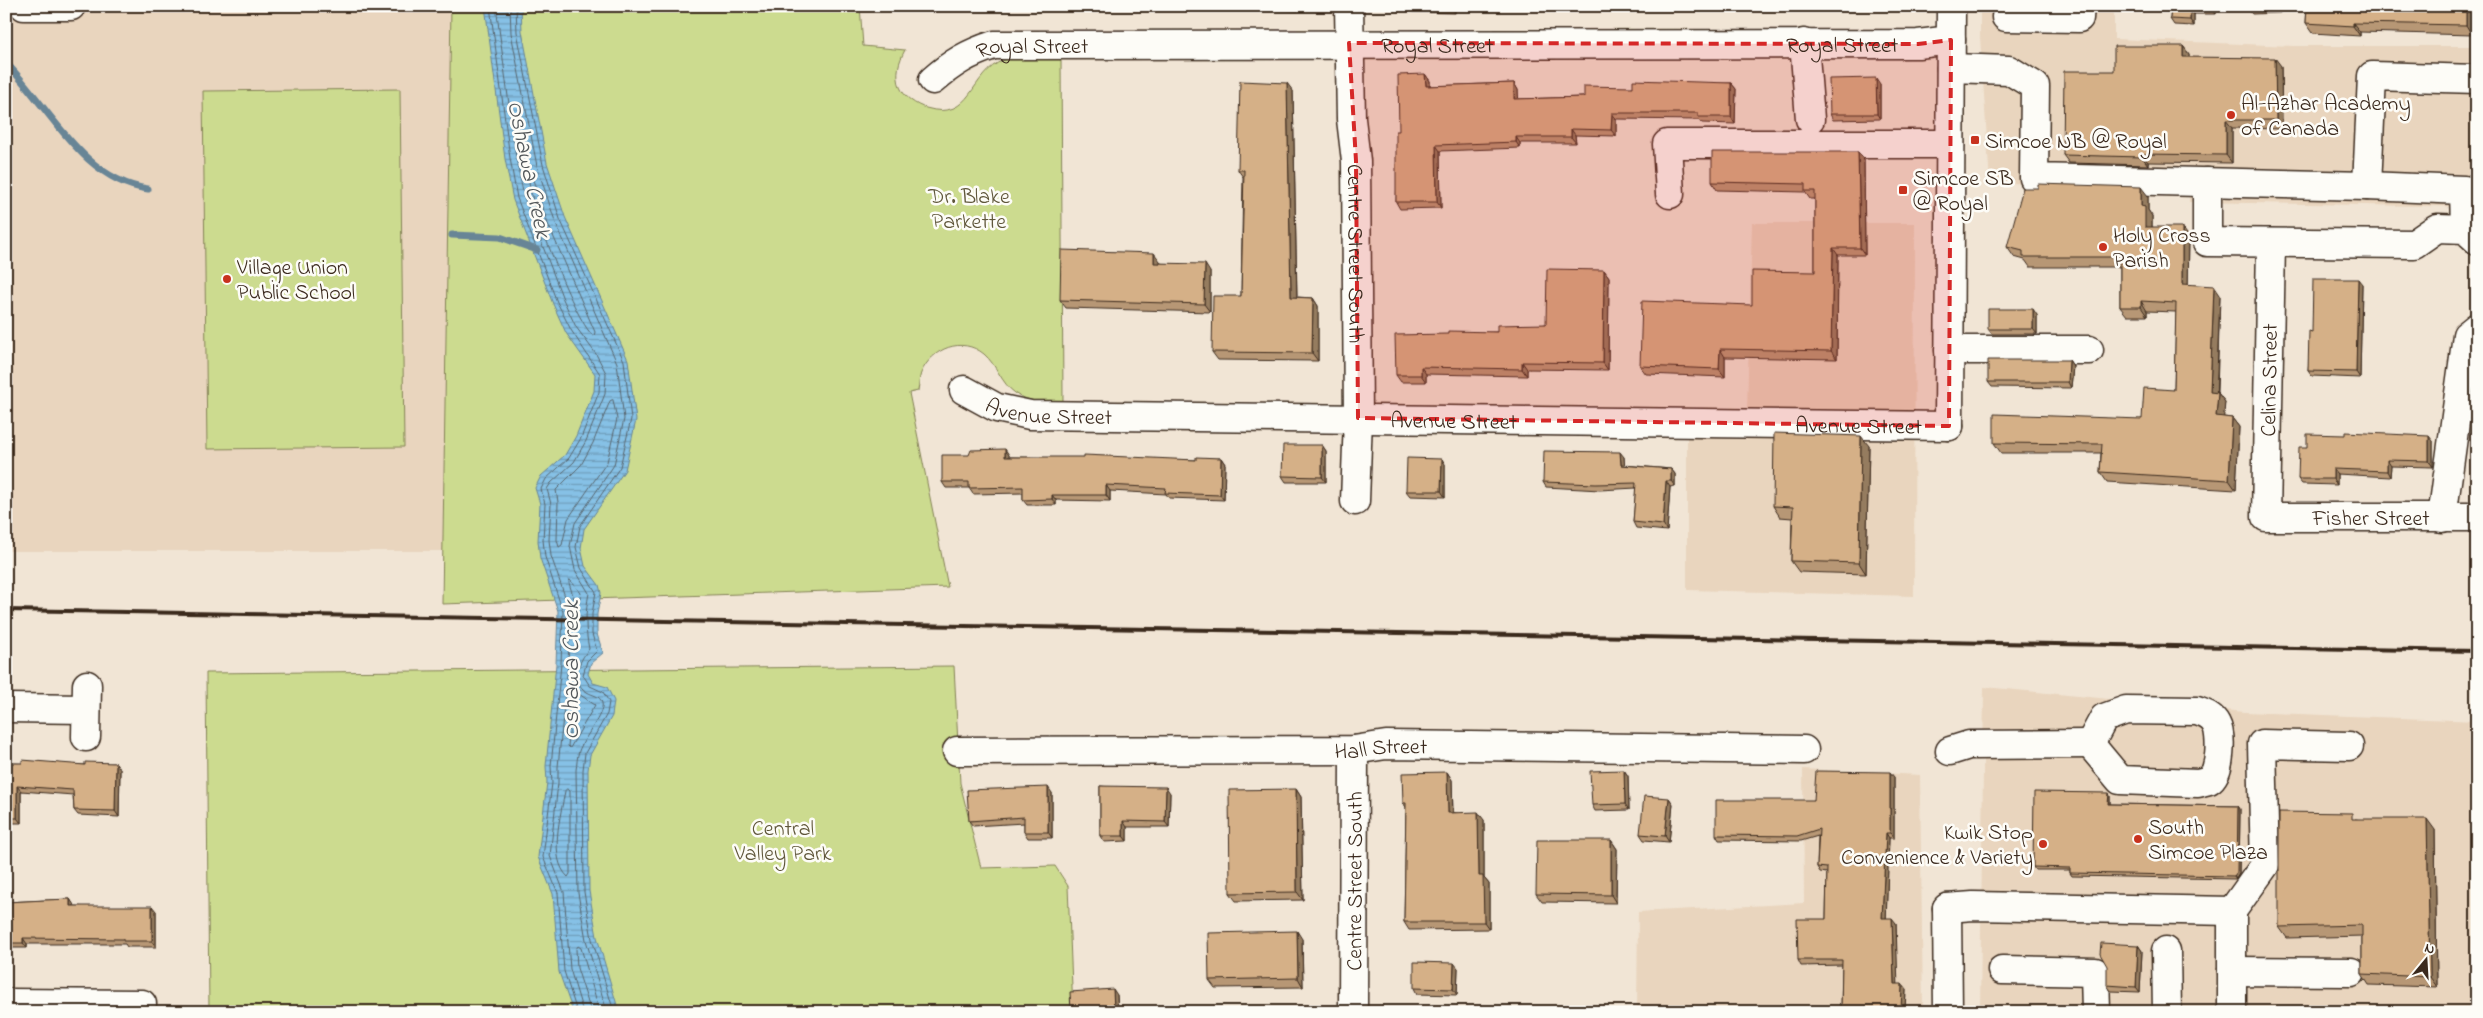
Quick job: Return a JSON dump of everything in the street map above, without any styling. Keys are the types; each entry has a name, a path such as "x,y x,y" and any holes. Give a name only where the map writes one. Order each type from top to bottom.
{"street":[{"path":"24,6 70,6"},
{"name":"Centre Street South","path":"1349,6 1351,119 1356,161 1358,418 1355,501"},
{"path":"1951,6 1950,350 2090,350"},
{"path":"2006,17 2079,18 2080,6"},
{"name":"Royal Street","path":"933,80 952,63 972,52 994,45 1349,43 1918,44 1951,40"},
{"path":"1804,43 1810,120"},
{"path":"1951,68 2009,70 2035,86 2034,178 2207,182 2367,186 2471,190 2471,234 2438,228 2414,244 2207,242 2207,182"},
{"path":"2367,186 2372,76 2477,79"},
{"path":"1670,194 1667,144 1950,144"},
{"name":"Celina Street","path":"2266,517 2271,242"},
{"path":"2442,518 2467,336 2477,328"},
{"name":"Avenue Street","path":"964,390 997,408 1030,415 1949,426 1950,350"},
{"name":"Fisher Street","path":"2266,517 2477,517"},
{"path":"6,708 87,697 86,736"},
{"path":"1950,751 1969,745 2090,744"},
{"path":"2232,1012 2232,911 2265,865 2262,744 2349,746"},
{"name":"Hall Street","path":"957,751 1354,750 1386,745 1804,750"},
{"name":"Centre Street South","path":"1353,1012 1354,750"},
{"path":"1948,1012 1947,908 2232,911"},
{"path":"2166,950 2167,1012"},
{"path":"2002,970 2095,972 2096,1012"},
{"path":"2232,971 2352,972"},
{"path":"6,1003 142,1004"}],"highlighted area":[{"path":"1951,40 1949,426 1358,418 1356,161 1349,43 1918,44"}],"shaded area":[{"name":"Village Union Public School","path":"6,6 452,6 443,551 6,551"},
{"name":"Al-Azhar Academy of Canada","path":"1980,6 2114,6 2114,39 2295,46 2477,46 2477,207 2189,202 2189,185 1990,183 1980,37"},
{"path":"1752,223 1915,223 1914,596 1687,590 1687,413 1747,412"},
{"path":"1984,687 2245,712 2477,721 2477,1012 1980,1012"},
{"path":"1803,769 1920,775 1923,1012 1637,1012 1638,912 1804,903"}],"green space":[{"name":"Dr. Blake Parkette","path":"451,6 860,6 863,46 905,50 899,63 898,72 902,91 918,105 941,110 953,108 962,102 993,66 1004,60 1024,56 1061,57 1063,403 1032,401 1015,393 984,354 966,346 948,347 932,357 921,373 918,391 909,393 948,587 442,604"},
{"path":"400,89 404,447 207,449 203,91"},
{"name":"Central Valley Park","path":"954,666 960,783 981,868 1055,866 1068,886 1073,1012 209,1012 206,673"}],"water":[{"name":"Oshawa Creek","path":"485,6 521,6 522,31 547,163 565,217 628,360 636,420 625,470 584,529 581,548 585,566 599,585 601,593 597,614 597,634 603,653 591,663 588,674 593,683 607,687 614,701 612,716 590,755 588,770 589,891 597,937 619,1012 573,1012 559,972 553,894 538,857 547,782 546,766 556,664 558,611 540,558 538,541 540,504 535,488 541,476 565,455 576,436 594,391 595,374 566,333 513,200 505,159"}],"building":[{"path":"1408,6 1451,6 1451,7"},
{"path":"2171,6 2212,6 2212,9 2190,8 2190,20 2170,19"},
{"path":"2248,6 2276,6 2277,8 2248,8"},
{"path":"2307,6 2466,6 2466,25 2353,23 2353,26 2306,23"},
{"path":"2114,46 2183,46 2183,57 2275,58 2276,120 2226,120 2226,155 2142,154 2142,157 2063,155 2064,71 2114,71"},
{"path":"1425,74 1426,86 1514,83 1514,99 1584,97 1584,86 1633,87 1633,80 1731,83 1731,117 1698,117 1698,113 1612,113 1611,130 1571,129 1571,137 1516,137 1516,142 1436,145 1437,202 1396,202 1396,131 1399,131 1398,75"},
{"path":"1876,78 1877,114 1830,114 1829,79"},
{"path":"1240,81 1287,83 1291,297 1313,298 1312,353 1212,352 1213,296 1241,296 1244,170 1238,170"},
{"path":"1712,152 1858,152 1860,248 1833,248 1831,351 1720,349 1719,369 1640,366 1642,301 1752,305 1752,271 1815,272 1815,191 1805,191 1805,184 1712,182"},
{"path":"2038,184 2141,187 2141,206 2145,207 2145,227 2182,227 2182,284 2214,286 2210,392 2218,393 2216,416 2232,418 2229,480 2100,472 2102,444 1994,443 1994,414 2142,419 2144,388 2174,390 2176,303 2141,301 2141,307 2120,307 2120,257 2023,257 2023,251 2007,247 2023,188 2038,188"},
{"path":"1061,250 1154,253 1154,263 1205,264 1204,304 1060,300"},
{"path":"1547,269 1604,270 1603,363 1522,362 1522,369 1421,367 1421,375 1396,375 1395,335 1448,334 1448,331 1497,332 1497,325 1546,324"},
{"path":"2313,279 2358,279 2356,372 2308,371 2309,331 2312,332"},
{"path":"1988,309 2033,309 2033,329 1988,329"},
{"path":"1988,360 2069,360 2068,382 1988,382"},
{"path":"2345,432 2429,436 2429,461 2387,460 2387,471 2333,469 2333,479 2298,479 2299,447 2307,447 2307,434 2345,435"},
{"path":"1774,433 1861,436 1859,563 1791,561 1793,507 1773,506"},
{"path":"1283,445 1322,445 1322,477 1282,476"},
{"path":"1005,449 1005,457 1084,457 1084,455 1196,460 1196,457 1221,458 1220,495 1165,493 1166,488 1106,485 1106,495 1052,495 1052,499 1023,500 1023,487 969,488 969,482 942,482 942,455 969,455 971,450"},
{"path":"1544,451 1620,452 1621,465 1671,469 1671,481 1666,481 1663,525 1633,522 1636,483 1543,482"},
{"path":"1407,458 1442,459 1441,491 1406,491"},
{"path":"22,760 85,765 85,762 116,763 115,811 74,810 73,790 17,786 17,818 6,818 6,763 22,763"},
{"path":"1624,770 1625,804 1592,805 1590,771"},
{"path":"1816,771 1890,772 1890,833 1886,833 1882,918 1892,918 1894,984 1902,984 1901,1012 1841,1012 1842,960 1798,960 1797,919 1826,919 1827,868 1817,867 1819,829 1797,836 1716,835 1716,800 1814,800"},
{"path":"1447,772 1448,813 1478,812 1479,876 1483,876 1484,922 1404,922 1406,803 1403,803 1402,773"},
{"path":"1100,786 1166,787 1165,822 1123,821 1123,836 1100,836"},
{"path":"1048,787 1048,832 1024,832 1024,817 969,821 967,790"},
{"path":"1296,789 1297,892 1230,893 1229,790"},
{"name":"South Simcoe Plaza","path":"2034,792 2109,793 2108,804 2238,806 2237,872 2234,876 2070,873 2070,868 2033,867"},
{"path":"1644,796 1669,798 1665,836 1640,834"},
{"path":"2279,812 2352,813 2352,819 2427,819 2430,977 2362,974 2362,925 2279,927"},
{"path":"1537,840 1611,840 1611,895 1536,894"},
{"path":"70,899 70,906 152,906 152,941 23,938 23,943 6,943 6,902"},
{"path":"1297,931 1298,978 1209,980 1208,933"},
{"path":"2101,943 2138,945 2136,987 2107,985 2107,966 2100,954"},
{"path":"1414,962 1454,963 1453,989 1414,988"},
{"path":"1113,989 1114,1010 1071,1012 1070,992"}],"waterway":[{"path":"6,63 68,139 86,157 104,172 125,183 148,189"},
{"name":"Oshawa Creek","path":"452,235 500,237 537,250"}],"railway":[{"path":"6,610 2477,651"}],"place":[{"name":"Al-Azhar Academy of Canada","path":"2231,115"},
{"name":"Simcoe NB @ Royal","path":"1975,140"},
{"name":"Simcoe SB @ Royal","path":"1903,190"},
{"name":"Holy Cross Parish","path":"2103,247"},
{"name":"Village Union Public School","path":"227,279"},
{"name":"South Simcoe Plaza","path":"2138,839"},
{"name":"Kwik Stop Convenience & Variety","path":"2043,844"}]}
